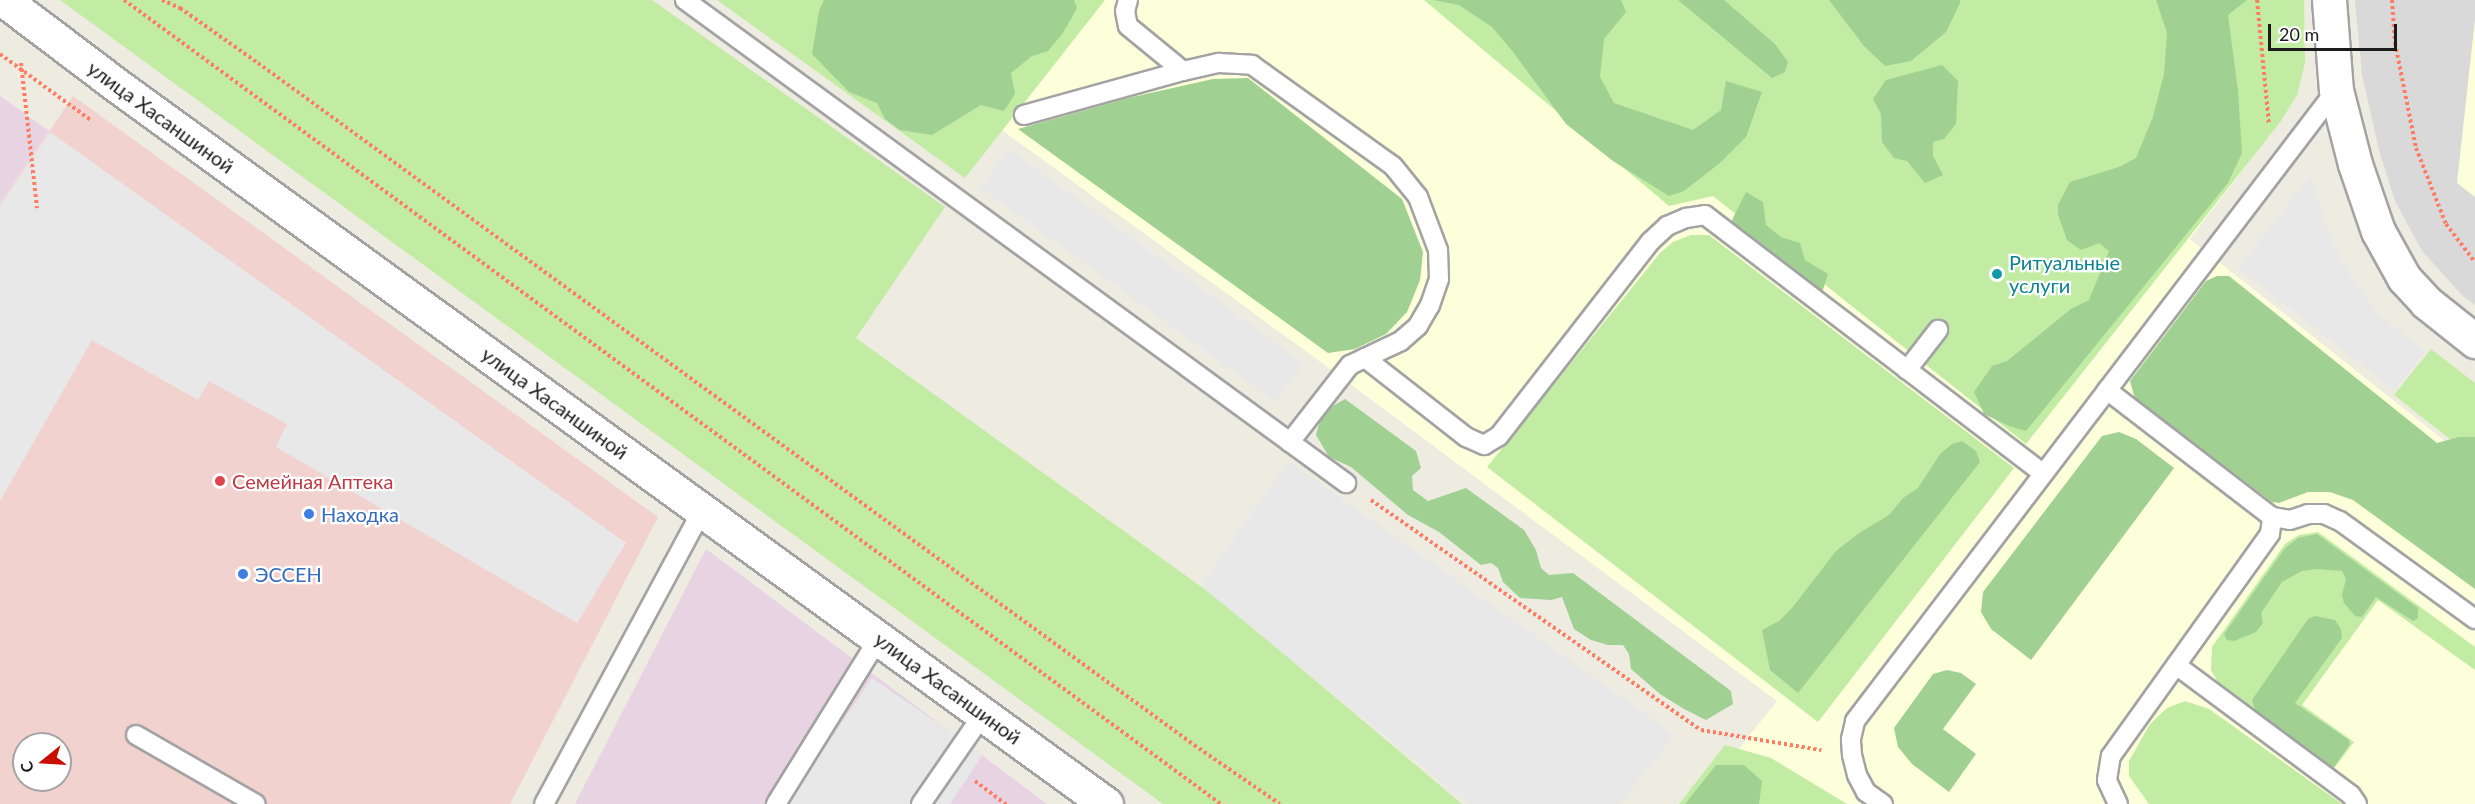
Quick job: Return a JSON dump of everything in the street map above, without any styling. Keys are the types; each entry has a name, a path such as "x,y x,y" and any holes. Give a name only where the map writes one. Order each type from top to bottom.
{"street":[{"name":"улица Хасаншиной","path":"4,0 115,84 984,713 1106,804"},
{"path":"2329,0 2336,90 2369,208 2394,263 2426,302 2475,341"}],"lane":[{"path":"685,0 1346,483"},
{"path":"1128,0 1125,11 1128,26 1183,71"},
{"path":"1024,115 1219,63 1252,66 1393,166 1418,197 1438,250 1439,279 1430,305 1418,326 1401,341 1350,365 1290,442"},
{"path":"1882,804 1866,792 1857,775 1851,739 1855,721 2336,90"},
{"path":"1365,358 1466,437 1484,445 1492,441 1651,241 1667,226 1686,218 1704,215 2043,473"},
{"path":"1907,370 1938,330"},
{"path":"2107,390 2272,517 2289,520 2308,514 2324,514 2340,521 2475,619"},
{"path":"544,804 702,510"},
{"path":"2118,804 2107,780 2111,756 2270,534 2272,517"},
{"path":"776,804 879,639"},
{"path":"2176,665 2351,795 2357,804"},
{"path":"921,804 984,713"},
{"path":"136,735 256,804"}],"path":[{"path":"124,0 1221,804"},
{"path":"162,0 180,8 258,63 1194,745 1280,804"},
{"path":"2258,0 2270,131"},
{"path":"2392,0 2395,43 2416,148 2446,224 2475,262"},
{"path":"0,54 92,121"},
{"path":"21,58 37,208"},
{"path":"1346,483 1701,730 1852,755"}],"shaded area":[{"path":"827,0 2043,0 2245,167 2190,239 2475,465 2475,804 1695,804 1777,701 1307,352 830,5"},
{"path":"2355,0 2475,0 2475,305 2462,295 2422,251 2395,201 2379,150 2362,75"},
{"path":"2475,19 2475,197 2457,183"},
{"path":"0,96 49,131 0,204"},
{"path":"73,96 658,517 510,804 0,804 0,205"},
{"path":"50,132 626,543 577,623 276,447 287,424 209,381 198,400 92,340 0,501 0,206"},
{"path":"1009,149 1303,363 1275,402 981,188"},
{"path":"2311,176 2330,236 2350,276 2380,315 2425,352 2394,390 2238,268"},
{"path":"1288,461 1675,735 1620,804 1468,804 1201,586"},
{"path":"706,549 1047,804 575,804"},
{"path":"872,678 983,754 950,804 786,804"}],"green space":[{"path":"60,0 652,0 945,207 856,338 1221,601 1462,804 1163,804"},
{"path":"717,0 1105,0 965,178"},
{"path":"824,0 1074,0 1077,8 1063,33 1048,51 1032,56 1011,73 1015,94 1004,111 981,105 932,135 900,130 885,119 877,103 849,92 812,54 819,11"},
{"path":"1424,0 2304,0 2305,63 2297,95 2281,121 2026,444 1713,196 1669,206"},
{"path":"1433,0 1621,0 1626,12 1604,39 1600,77 1614,103 1693,130 1721,110 1726,81 1762,92 1746,137 1720,163 1684,191 1669,196 1613,161 1566,124 1492,27 1459,5"},
{"path":"1678,0 1724,0 1775,44 1788,62 1785,72 1772,78"},
{"path":"1829,0 1960,0 1960,3 1946,32 1911,61 1885,66 1864,46"},
{"path":"2156,0 2247,0 2228,15 2238,91 2242,153 2228,183 2026,431 2009,426 1984,414 1974,392 1992,366 2007,361 2071,309 2089,300 2109,251 2099,243 2081,250 2067,240 2058,215 2058,205 2070,182 2119,167 2136,158 2153,117 2164,74 2167,33"},
{"path":"1942,65 1958,81 1956,124 1944,139 1933,142 1933,156 1943,175 1925,183 1907,161 1894,158 1882,142 1881,114 1873,99 1886,80"},
{"path":"1248,78 1402,199 1423,252 1420,280 1407,312 1386,334 1355,349 1328,353 1018,129 1128,98 1213,79"},
{"path":"1746,192 1763,202 1766,225 1781,237 1800,243 1805,260 1828,274 1822,293 1734,230 1732,220"},
{"path":"1691,235 1709,235 2014,468 1818,722 1487,467 1660,253 1673,242"},
{"path":"2217,276 2229,276 2437,443 2459,437 2475,437 2475,589 2353,500 2330,492 2308,492 2279,503 2272,502 2135,399 2130,381 2206,281"},
{"path":"2431,349 2475,383 2475,459 2394,395"},
{"path":"1345,399 1416,451 1421,468 1412,476 1413,490 1428,501 1466,488 1524,530 1536,550 1541,568 1549,575 1573,573 1731,691 1733,704 1706,720 1684,709 1660,694 1631,669 1629,654 1623,645 1608,645 1591,640 1574,629 1562,597 1551,600 1520,598 1503,582 1498,568 1491,563 1481,565 1439,532 1408,515 1351,467 1329,457 1316,435 1320,420 1333,406"},
{"path":"2119,432 2136,439 2174,468 2031,660 1991,629 1981,612 1983,592 2102,436"},
{"path":"1962,441 1976,451 1980,462 1798,693 1770,670 1762,630 1779,621 1792,608 1836,551 1859,533 1889,515 1903,498 1918,488 1940,454 1952,444"},
{"path":"2318,532 2475,647 2475,670 2378,600 2302,705 2354,742 2332,771 2222,690 2211,670 2212,647 2285,544 2299,535"},
{"path":"2317,534 2418,608 2418,618 2413,621 2376,597 2362,617 2355,616 2344,603 2342,595 2346,579 2342,571 2317,569 2302,571 2282,582 2261,613 2263,623 2256,632 2234,641 2227,640 2224,634 2285,548 2298,538"},
{"path":"2315,616 2335,620 2341,629 2342,638 2295,703 2349,740 2350,744 2334,767 2330,768 2256,713 2252,700 2308,619"},
{"path":"1947,670 1961,673 1976,684 1943,729 1976,754 1949,792 1912,764 1898,747 1894,728 1933,674"},
{"path":"2185,701 2209,709 2342,804 2149,804 2129,776 2129,761 2150,724 2167,708"},
{"path":"1725,745 1771,758 1847,804 1679,804"},
{"path":"1716,765 1744,765 1762,781 1759,804 1685,804"}],"place":[{"name":"Ритуальные услуги","path":"1997,274"},
{"name":"Семейная Аптека","path":"220,481"},
{"name":"Находка","path":"309,514"},
{"name":"ЭССЕН","path":"243,574"}]}
